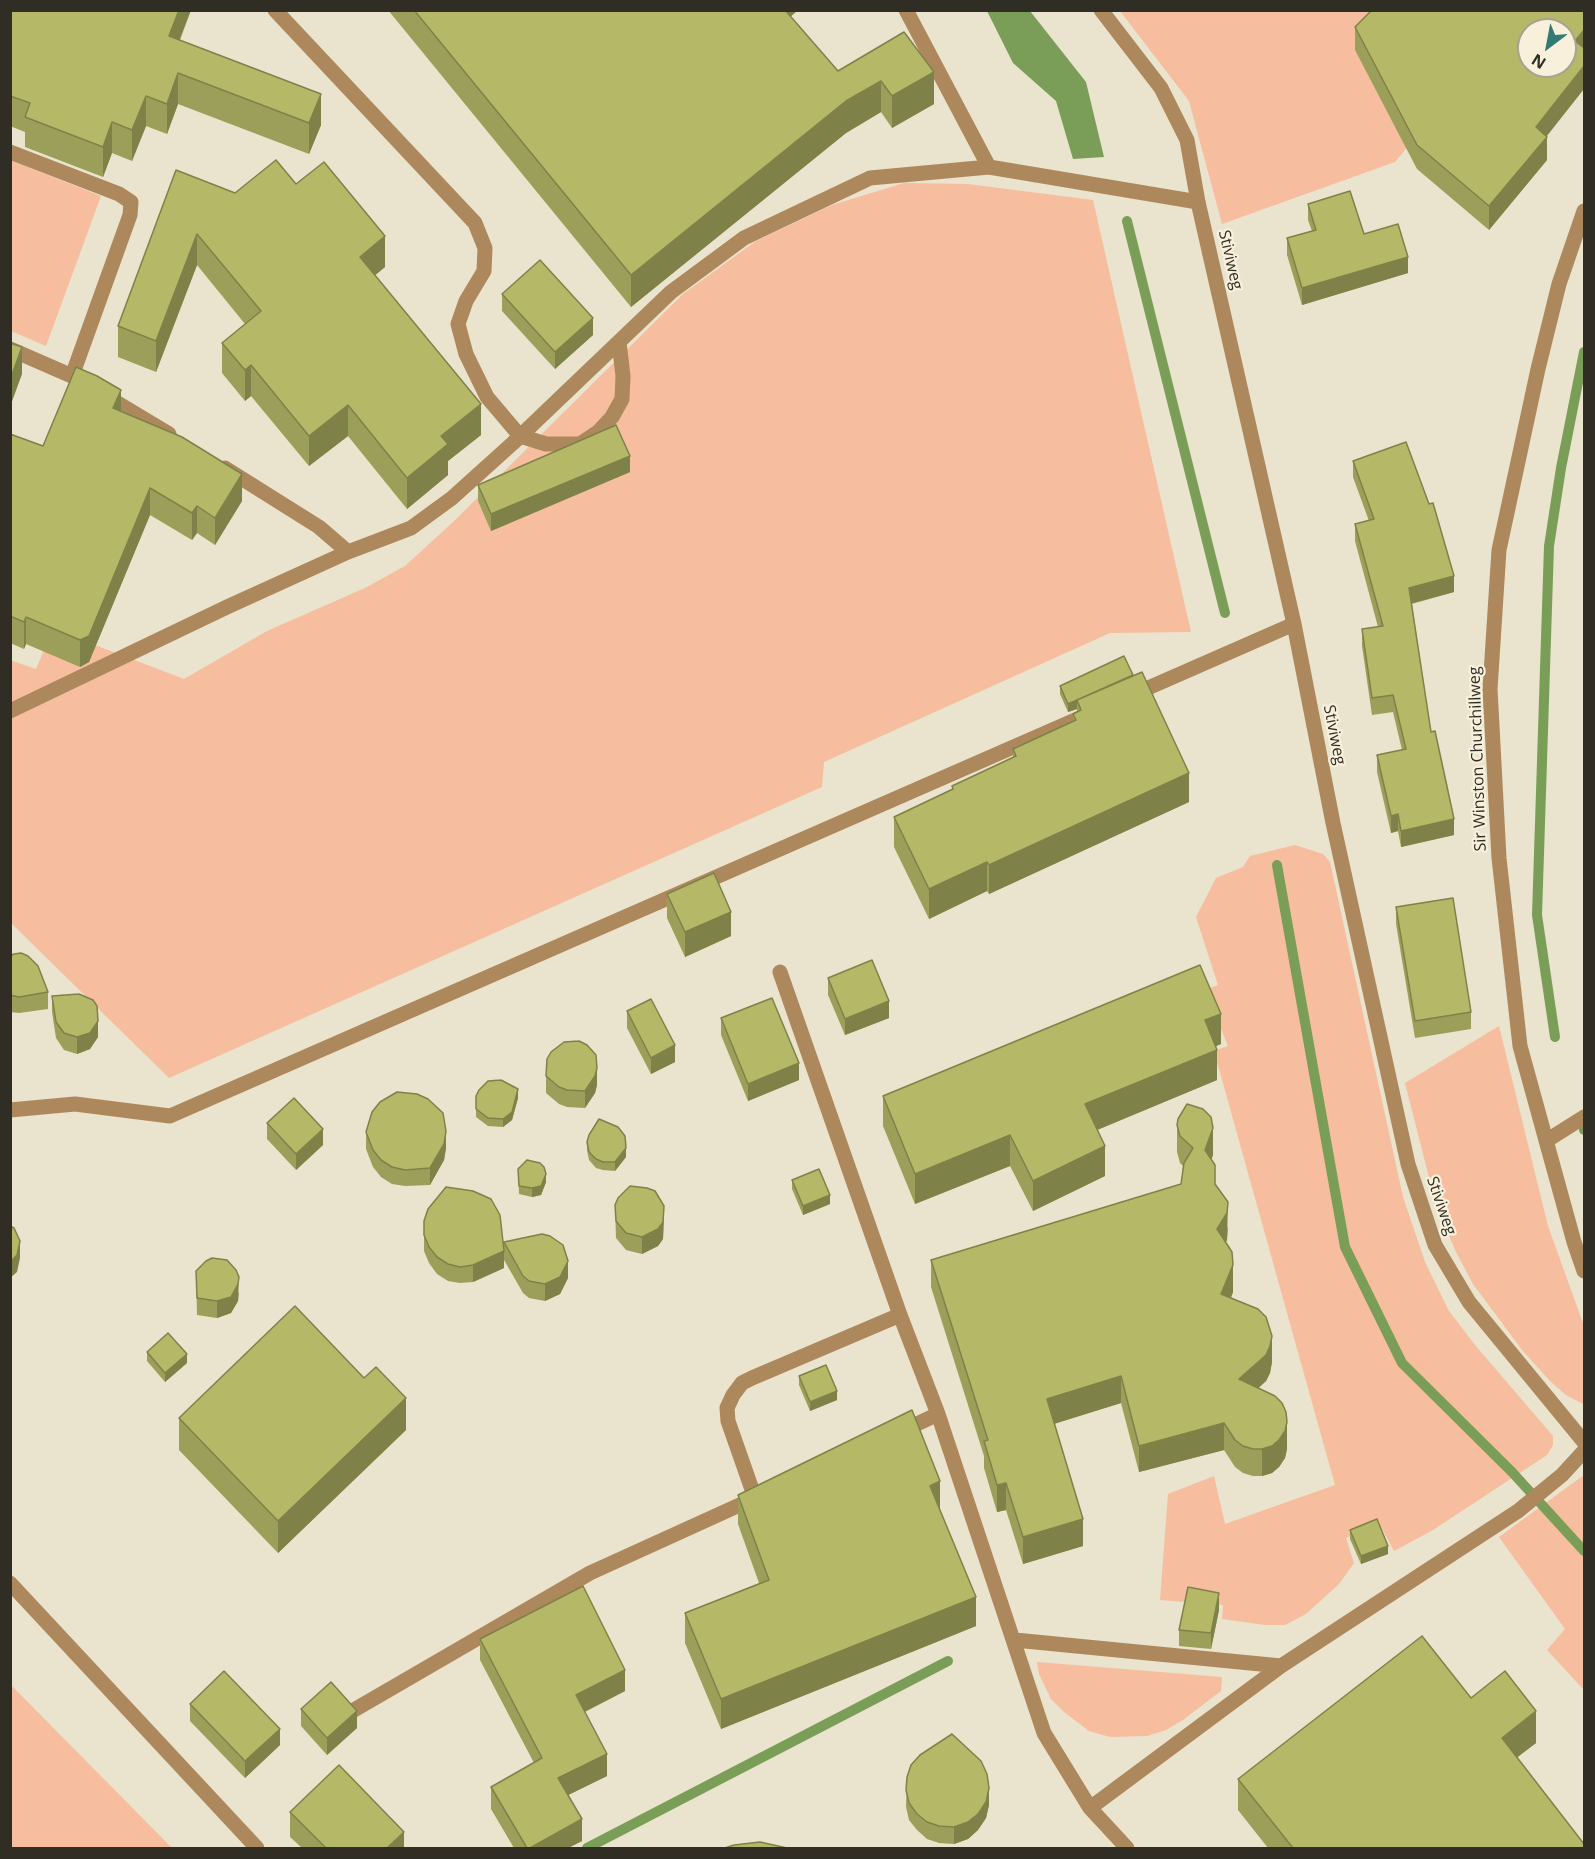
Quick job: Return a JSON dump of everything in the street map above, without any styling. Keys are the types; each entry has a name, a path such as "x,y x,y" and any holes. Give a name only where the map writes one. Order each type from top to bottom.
{"street":[{"path":"275,10 474,223 485,248 484,271 466,301 458,324 466,354 487,396 520,436 546,444 580,444 598,432 612,417 622,399 623,376 619,342"},
{"path":"906,10 989,167"},
{"name":"Stiviweg","path":"1101,10 1161,88 1187,140 1198,202 1294,624 1335,834 1408,1164 1435,1245 1469,1302 1584,1442"},
{"path":"10,152 119,194 131,202 130,215 72,376"},
{"path":"10,711 227,607 348,552 411,528 452,498 671,292 744,238 870,178 989,167 1198,202"},
{"name":"Sir Winston Churchillweg","path":"1584,211 1559,284 1499,550 1490,689 1499,858 1520,1046 1584,1271"},
{"path":"10,349 72,376 184,443"},
{"path":"214,461 319,527 348,552"},
{"path":"10,1110 75,1104 170,1116 1294,624"},
{"path":"780,972 900,1315 938,1414 1044,1732 1090,1808 1127,1848"},
{"path":"1546,1141 1584,1117"},
{"path":"354,1710 590,1573 760,1495 728,1421 727,1408 742,1383 900,1315"},
{"path":"884,1439 938,1414"},
{"path":"1090,1808 1281,1666 1518,1511 1562,1475 1584,1451"},
{"path":"10,1583 257,1848"},
{"path":"1015,1640 1281,1666"}],"shaded area":[{"path":"987,11 1030,11 1086,82 1104,157 1073,159 1056,101 1013,63"},
{"path":"1120,11 1442,11 1479,61 1395,162 1222,224 1189,101"},
{"path":"10,160 101,196 46,346 11,331"},
{"path":"904,183 968,184 1093,200 1191,632 1110,633 824,762 822,787 169,1078 11,923 10,660 36,669 53,629 184,679 267,631 365,588 405,566 452,523 683,294 756,241 832,205"},
{"path":"1295,845 1323,854 1330,862 1403,1197 1425,1262 1449,1311 1553,1436 1553,1445 1547,1455 1433,1530 1394,1551 1379,1523 1346,1538 1354,1563 1339,1584 1306,1614 1285,1625 1265,1625 1222,1619 1223,1605 1160,1600 1168,1494 1214,1476 1225,1524 1335,1485 1214,1051 1228,1046 1205,990 1218,985 1196,917 1216,878 1243,867 1250,856"},
{"path":"1499,1026 1548,1226 1584,1326 1583,1404 1566,1395 1550,1381 1522,1350 1473,1284 1456,1252 1436,1205 1405,1083"},
{"path":"1584,1475 1584,1690 1547,1650 1565,1629 1499,1537"},
{"path":"1037,1662 1222,1677 1221,1691 1166,1730 1147,1736 1110,1737 1089,1731 1051,1699 1039,1674"},
{"path":"11,1685 172,1848 11,1848"}],"building":[{"path":"10,10 179,10 169,36 321,94 309,123 178,73 167,104 146,96 132,130 112,122 103,147 25,117 30,103 10,96"},
{"path":"414,10 785,10 838,71 904,32 934,72 892,96 881,81 846,101 631,275"},
{"path":"1372,10 1584,10 1584,30 1577,39 1577,18 1517,18 1517,78 1575,78 1536,127 1547,137 1489,206 1417,145 1355,27"},
{"path":"1577,43 1584,48 1584,66 1577,75"},
{"path":"276,160 296,184 324,162 385,236 360,257 481,404 441,436 448,444 407,478 348,405 309,436 251,365 245,370 222,343 261,311 197,234 156,341 118,326 176,170 235,193"},
{"path":"1350,191 1364,234 1398,224 1408,257 1302,288 1287,238 1316,230 1308,204"},
{"path":"540,260 593,318 555,352 502,294"},
{"path":"10,343 22,347 10,380"},
{"path":"76,367 121,390 113,408 182,437 242,474 215,518 197,506 192,513 150,488 89,636 80,640 26,617 24,622 10,616 10,434 43,446"},
{"path":"616,425 630,456 491,514 478,485"},
{"path":"1406,442 1429,504 1433,503 1454,576 1409,588 1431,732 1435,731 1454,819 1401,831 1398,814 1391,816 1377,755 1406,749 1393,695 1372,698 1362,629 1383,626 1355,524 1374,519 1353,461"},
{"path":"1124,656 1133,675 1068,704 1060,686"},
{"path":"1142,672 1189,773 989,865 987,862 929,889 894,817 1016,756 1013,749 1076,720 1073,714 1081,710 1077,700"},
{"path":"714,873 731,912 685,932 667,894"},
{"path":"1453,898 1471,1012 1415,1021 1396,907"},
{"path":"21,953 28,956 38,966 48,992 19,997 10,995 10,956"},
{"path":"872,960 889,1001 845,1019 828,978"},
{"path":"1200,965 1221,1014 1205,1020 1217,1050 1085,1104 1105,1146 1033,1181 1010,1135 915,1174 883,1096"},
{"path":"79,994 93,1000 97,1006 98,1021 90,1033 77,1037 64,1033 56,1022 52,996"},
{"path":"772,998 799,1063 748,1084 721,1018"},
{"path":"651,999 675,1045 651,1058 627,1011"},
{"path":"579,1041 587,1045 596,1055 597,1068 595,1076 585,1091 567,1090 559,1087 546,1076 547,1059 551,1052 564,1042"},
{"path":"501,1080 518,1089 512,1112 503,1119 488,1118 476,1109 476,1096 488,1081"},
{"path":"397,1092 417,1094 428,1099 443,1113 446,1131 444,1144 430,1168 405,1170 392,1167 381,1160 373,1150 366,1132 372,1112 380,1102"},
{"path":"294,1098 323,1129 296,1154 267,1123"},
{"path":"1187,1104 1203,1109 1211,1117 1213,1128 1205,1150 1215,1165 1215,1184 1228,1202 1227,1213 1217,1229 1232,1252 1233,1265 1221,1294 1258,1309 1266,1317 1272,1336 1266,1355 1239,1379 1275,1396 1282,1403 1286,1412 1285,1431 1272,1446 1262,1449 1243,1446 1235,1440 1224,1423 1139,1446 1121,1376 1047,1399 1083,1519 1023,1537 1006,1483 997,1485 984,1441 988,1440 931,1260 1181,1184 1184,1163 1193,1148 1180,1136 1177,1125"},
{"path":"599,1119 618,1127 625,1136 626,1148 615,1162 603,1162 589,1152 587,1142 589,1135"},
{"path":"527,1160 540,1163 544,1167 546,1174 541,1186 532,1188 519,1186 518,1169"},
{"path":"819,1169 830,1195 803,1206 792,1180"},
{"path":"630,1186 655,1191 664,1206 663,1222 658,1229 642,1237 626,1233 616,1221 615,1205 618,1198"},
{"path":"446,1187 473,1191 491,1199 500,1215 504,1251 473,1265 460,1267 448,1264 437,1257 429,1247 424,1235 424,1221 428,1209"},
{"path":"10,1226 14,1228 20,1241 17,1255 10,1262"},
{"path":"542,1234 550,1236 563,1245 568,1261 560,1277 545,1284 529,1281 523,1276 504,1242"},
{"path":"212,1258 227,1260 236,1270 239,1277 238,1284 231,1297 217,1301 197,1298 196,1271"},
{"path":"295,1306 364,1378 376,1367 406,1398 278,1521 179,1418"},
{"path":"168,1333 187,1354 165,1373 147,1352"},
{"path":"826,1365 837,1391 810,1402 799,1376"},
{"path":"912,1410 940,1481 930,1486 976,1597 721,1699 685,1613 769,1580 738,1495"},
{"path":"1377,1519 1388,1546 1361,1556 1350,1530"},
{"path":"583,1586 625,1670 576,1695 607,1754 558,1778 582,1819 527,1848 491,1787 542,1758 480,1639"},
{"path":"1188,1587 1219,1593 1211,1633 1179,1630"},
{"path":"1422,1636 1471,1698 1505,1671 1536,1711 1502,1738 1584,1844 1584,1847 1293,1848 1238,1779"},
{"path":"224,1671 280,1729 245,1761 190,1704"},
{"path":"331,1682 357,1711 327,1738 301,1709"},
{"path":"952,1734 981,1761 987,1774 989,1788 986,1802 978,1814 968,1822 954,1827 927,1822 909,1803 906,1790 911,1765 920,1755"},
{"path":"339,1765 404,1832 387,1848 326,1848 290,1812"},
{"path":"760,1842 787,1848 725,1848 734,1845"}],"waterway":[{"path":"1127,221 1225,613"},
{"path":"1555,1037 1537,915 1549,546 1561,468 1584,352"},
{"path":"1277,865 1345,1247 1402,1363 1512,1472 1584,1551"},
{"path":"587,1848 948,1661"}]}
